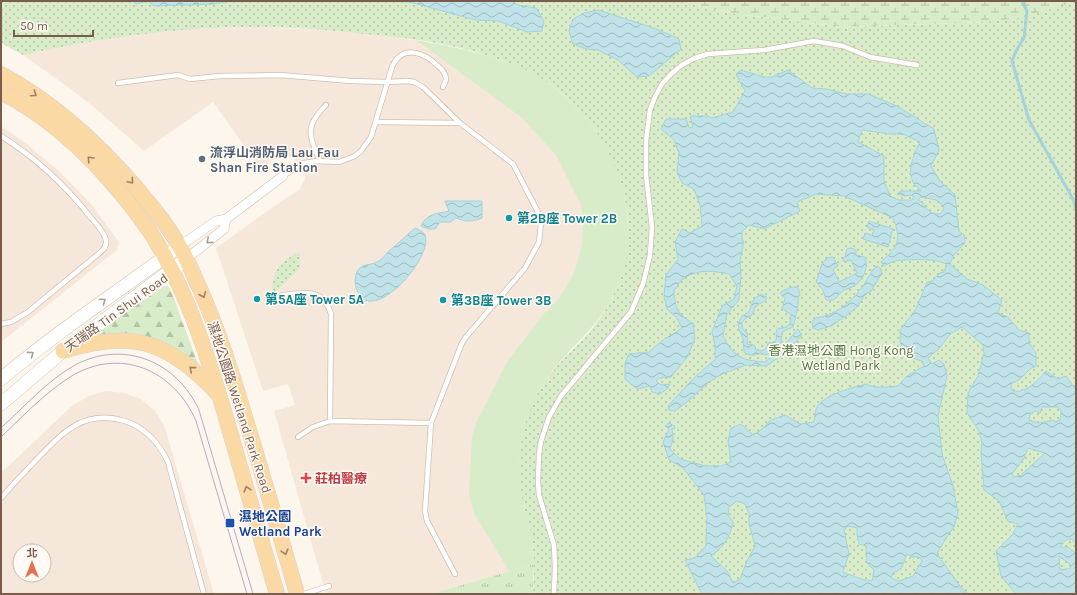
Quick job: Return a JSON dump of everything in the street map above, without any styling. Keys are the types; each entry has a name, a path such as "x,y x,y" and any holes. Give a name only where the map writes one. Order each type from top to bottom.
{"main road":[{"name":"濕地公園路 Wetland Park Road","path":"1,74 38,96 80,129 99,147 144,196 163,220 183,253 203,296 228,359 296,594"},
{"name":"濕地公園路 Wetland Park Road","path":"1,92 51,124 85,154 129,203 154,238 165,257 201,336 277,594"},
{"name":"天瑞路 Tin Shui Road","path":"1,379 71,324 165,257 183,253"},
{"name":"天瑞路 Tin Shui Road","path":"1,404 63,351 172,271 183,253"},
{"path":"63,351 82,345 103,341 124,340 143,343 166,352 183,361 220,397"}],"street":[{"name":"天瑞路 Tin Shui Road","path":"183,253 216,221 226,219 283,176"},
{"name":"天瑞路 Tin Shui Road","path":"183,253 224,229 226,219"}],"lane":[{"path":"554,594 554,546 539,495 539,454 541,441 549,417 561,396 631,312 643,284 650,255 652,227 646,174 646,141 650,110 654,97 662,84 682,65 695,58 708,54 764,50 814,41 843,46 870,57 917,65"},
{"path":"283,176 304,163 320,161 339,162 355,156 367,144 376,122 392,67 398,57 408,53 419,53 428,57 444,72 445,82 443,87"},
{"path":"118,83 178,75 190,79 220,76 280,75 388,82 408,81 419,84 460,123 513,164 540,216 541,231 536,248 525,268 470,331 462,343 430,422 426,516 455,574"},
{"path":"320,161 310,132 311,124 318,113 326,105"},
{"path":"376,122 460,123"},
{"path":"1,136 22,151 55,179 86,211 104,234 106,241 106,245 102,252 28,312 11,322 1,324"},
{"path":"282,295 308,293 317,294 326,302 329,308 331,314 330,421"},
{"path":"1,498 59,436 74,426 83,422 101,418 120,420 138,427 153,438 168,462 204,594"},
{"path":"298,437 314,427 330,421 430,422"},
{"path":"304,594 329,586"}],"shaded area":[{"path":"255,27 385,35 447,46 602,140 534,564 431,594 326,594 274,411 295,405 288,384 263,391 216,248 299,190 305,179 302,166 292,157 284,155 279,156 269,162 263,172 213,102 144,151 95,108 23,55 122,36 189,29"},
{"path":"1,126 27,144 61,173 92,205 119,242 117,250 1,342"},
{"path":"106,391 124,393 141,399 155,411 164,425 215,594 1,594 1,473 73,405 89,396"}],"green space":[{"name":"香港濕地公園 Hong Kong Wetland Park","path":"1,1 683,1 722,12 843,27 986,22 1026,17 1076,1 1076,594 533,594 534,555 530,529 521,495 519,476 524,427 543,384 558,365 594,326 611,300 622,272 628,243 628,219 626,204 615,168 594,129 576,106 542,79 522,69 479,53 456,47 411,39 337,31 268,27 167,31 80,43 23,55 1,43"},
{"path":"683,1 1076,1 1076,254 986,22 843,27 722,12"},
{"path":"416,40 444,45 501,60 528,71 550,84 570,101 588,120 603,142 614,165 623,190 627,216 628,249 620,279 611,300 601,316 546,379 533,402 524,428 519,475 522,499 532,537 534,564 509,571 475,515 469,495 472,437 476,423 507,362 542,316 559,298 572,277 582,244 583,221 581,205 556,155 521,117"},
{"path":"300,252 300,268 277,291 272,291 273,278 279,267 288,258"},
{"path":"164,286 168,286 172,293 199,367 159,343 139,335 119,333 93,336"},
{"path":"534,564 533,594 431,594"}],"water":[{"path":"133,1 148,1 136,4"},
{"path":"148,1 230,1 213,4 154,6"},
{"path":"387,1 511,1 518,5 536,8 544,21 542,31 527,32 498,21 475,20 410,2"},
{"path":"599,10 669,34 679,39 681,49 649,76 637,77 618,60 598,50 586,49 573,44 569,31 573,19 584,13"},
{"path":"741,70 764,77 772,77 788,70 812,88 826,89 846,94 868,94 897,106 934,129 939,150 931,166 940,181 955,195 959,231 964,235 965,243 954,255 950,264 967,279 983,285 1002,300 998,313 1008,317 1019,330 1029,333 1029,343 1036,353 1036,366 1030,369 1020,379 1011,384 1013,391 1027,388 1046,371 1058,379 1066,376 1076,390 1076,543 1071,539 1066,540 1060,547 1068,547 1076,553 1076,594 1016,594 1001,576 996,551 1013,534 1018,524 1008,521 999,501 984,490 981,453 982,443 979,431 967,413 968,393 978,376 984,353 983,345 962,327 950,334 939,349 928,358 932,364 939,360 944,364 947,376 938,416 942,454 953,486 958,513 954,527 937,554 962,589 969,594 702,594 685,560 695,558 706,546 707,518 704,495 683,468 669,460 663,442 669,429 665,426 669,423 675,428 672,429 673,440 670,449 680,459 705,466 721,466 731,462 728,441 731,428 741,424 753,435 761,430 771,420 785,415 800,424 814,422 816,409 820,404 825,399 838,392 866,384 878,387 898,386 907,376 924,366 922,361 909,357 900,343 900,330 916,309 927,282 931,282 941,272 943,273 947,265 930,260 907,260 892,262 884,266 881,262 895,247 898,238 893,218 844,196 816,194 797,202 800,211 764,229 749,225 742,232 742,241 744,241 740,260 741,275 739,300 727,314 723,336 731,349 744,359 765,362 782,348 798,329 802,335 787,352 766,366 746,365 722,374 709,382 675,411 669,410 668,406 679,394 696,376 715,360 715,345 712,332 722,306 734,299 737,286 729,274 719,272 696,273 684,278 674,291 675,302 678,310 683,316 693,323 695,338 688,356 671,377 659,378 656,381 661,385 670,384 667,389 660,394 652,392 650,386 637,389 625,379 625,363 629,354 649,352 663,340 682,328 677,318 667,309 664,296 666,275 678,259 675,242 682,229 690,233 702,226 700,205 694,189 682,183 677,172 679,153 674,140 661,129 666,119 686,119 689,128 693,127 690,116 708,116 712,118 733,112 745,91 736,74","holes":["862,130 890,134 903,134 920,142 912,162 911,173 914,184 921,191 901,191 897,194 905,196 911,195 914,197 912,200 899,200 890,196 884,181 884,156 858,142","921,197 936,200 943,205 944,209 940,214 931,212 918,200","1042,407 1058,407 1061,411 1060,420 1056,422 1053,420 1039,423 1029,420 1030,415 1035,411 1040,413","1028,448 1045,453 1021,475 1014,477 1012,474 1024,458","737,501 745,504 749,514 749,523 755,546 740,579 733,583 728,572 711,556 720,549 730,533 733,522 728,515 729,507","848,526 857,528 859,544 866,546 867,563 874,570 872,581 861,579 843,572 849,554 844,530","907,554 912,557 919,557 922,561 913,576 899,581 891,578 893,573 901,569","1059,556 1070,564 1071,568 1060,570"]},
{"path":"445,201 482,201 482,218 469,221 456,218 450,222 440,222 435,229 428,229 421,226 429,216 449,211"},
{"path":"869,221 893,229 888,247 863,239 865,233 872,235 874,230 867,227"},
{"path":"415,228 425,235 426,244 415,267 396,289 385,297 374,301 365,300 362,298 357,291 355,282 358,270 364,265 380,260"},
{"path":"851,248 856,250 856,255 865,257 866,267 864,276 854,286 841,292 835,299 826,300 823,290 816,282 822,264 827,258 833,257 838,266 833,269 839,282 857,273 851,260 844,262 843,258 845,257 847,249"},
{"path":"877,266 880,268 882,273 871,291 864,296 858,306 831,326 818,330 813,328 812,322 815,318 829,315 854,297"},
{"path":"791,287 798,287 800,295 798,298 793,327 782,332 781,343 773,347 771,353 766,355 761,353 752,355 744,352 743,339 738,324 742,316 749,312 753,301 756,298 762,294 763,296 766,296 766,300 756,306 752,315 745,319 742,323 742,328 748,334 748,345 751,344 755,346 756,350 766,349 768,343 775,342 777,329 786,327 790,324 791,314 782,309 785,298 781,295 781,292"}],"waterway":[{"path":"1022,1 1027,11 1024,38 1012,61 1029,120 1074,201 1076,210"}],"tram line":[{"path":"1,428 55,378 75,365 93,358 112,354 130,355 147,360 163,368 177,379 189,393 199,410 253,594"},
{"path":"1,437 52,390 70,377 89,368 108,364 126,364 144,368 160,376 174,388 186,403 196,421 247,594"}],"place":[{"name":"流浮山消防局 Lau Fau Shan Fire Station","path":"202,159"},
{"name":"第2B座 Tower 2B","path":"509,218"},
{"name":"第5A座 Tower 5A","path":"257,299"},
{"name":"第3B座 Tower 3B","path":"443,300"},
{"name":"莊柏醫療","path":"306,478"},
{"name":"濕地公園 Wetland Park","path":"230,523"}]}
